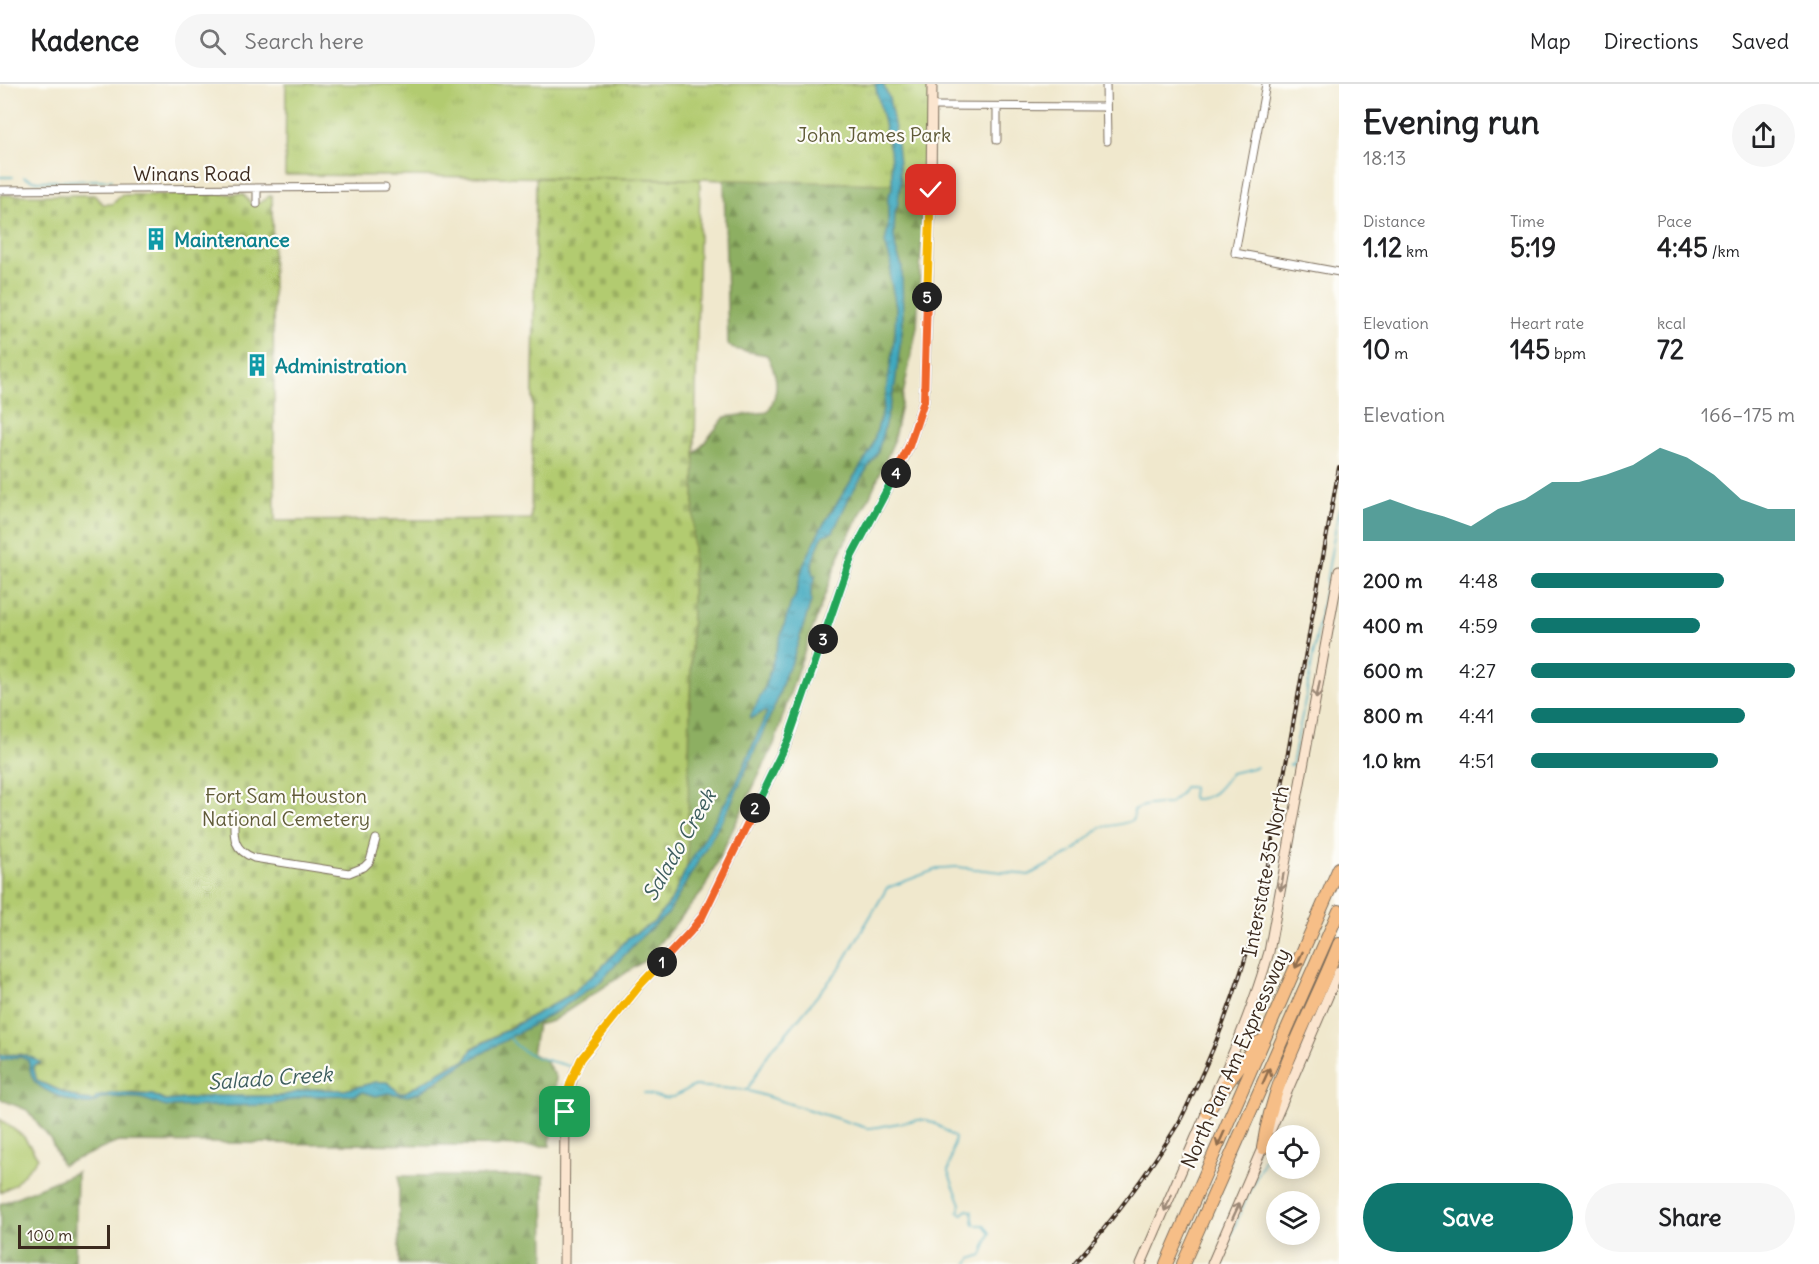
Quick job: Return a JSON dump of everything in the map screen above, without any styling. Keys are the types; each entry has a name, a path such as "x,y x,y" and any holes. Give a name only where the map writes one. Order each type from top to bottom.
{"highway":[{"name":"North Pan Am Expressway","path":"1166,1264 1339,868"},
{"name":"North Pan Am Expressway","path":"1183,1264 1339,911"},
{"path":"1263,1148 1268,1120 1283,1077 1339,944"},
{"path":"1207,1112 1241,1064 1270,1030"}],"street":[{"path":"564,1264 565,1112 566,1098 575,1070 581,1059 641,984 702,917 788,740 851,557 900,466 917,424 925,392 932,84"},
{"path":"1106,84 1107,141"},
{"path":"1266,84 1235,253 1339,272"},
{"path":"932,106 1106,107"},
{"path":"997,107 997,140"},
{"name":"Winans Road","path":"0,190 385,187"},
{"path":"257,189 257,204"},
{"name":"Interstate 35 North","path":"1141,1264 1238,1044 1269,952 1339,571"},
{"path":"234,814 236,844 246,855 254,858 349,873 364,867 370,861 376,839"},
{"path":"1212,1264 1339,971"},
{"path":"1324,1004 1339,988"}],"green space":[{"name":"John James Park","path":"286,84 929,84 932,106 926,185 700,179 285,175"},
{"name":"Fort Sam Houston National Cemetery","path":"928,128 917,327 893,443 870,496 842,548 798,669 774,744 703,891 644,961 552,1021 537,1025 532,1054 545,1060 556,1077 550,1146 118,1142 62,1165 51,1140 27,1110 0,1099 0,597 633,531 725,417 768,412 776,390 775,376 767,355 734,349 728,344 724,180 700,179"},
{"name":"Fort Sam Houston National Cemetery","path":"536,178 700,179 687,867 671,901 653,923 629,937 602,967 570,995 472,1048 465,1061 454,1064 404,1093 400,1093 387,1082 376,1082 345,1090 311,1089 280,1096 214,1096 165,1101 153,1095 114,1093 94,1101 83,1100 37,1081 33,1066 40,1065 22,1054 0,1055 0,195 94,195 103,204 112,204 122,195 243,194 252,204 260,203 272,196 275,521 531,519"},
{"path":"0,1119 24,1137 38,1158 14,1185 0,1192"},
{"path":"77,1172 75,1264 0,1264 0,1204"},
{"path":"399,1176 544,1176 545,1264 399,1264"}],"water":[{"path":"875,84 883,84 889,98 896,134 901,182 895,212 894,235 896,250 902,266 903,323 895,385 878,452 851,494 833,532 823,535 815,555 812,571 813,576 816,575 811,589 811,602 777,701 730,806 668,914 639,939 602,980 557,1011 460,1066 420,1092 407,1096 388,1093 376,1096 363,1092 355,1095 306,1096 271,1105 167,1107 140,1098 111,1097 85,1104 61,1098 39,1086 32,1077 28,1060 20,1057 0,1060 0,1055 17,1054 32,1057 41,1063 33,1066 37,1081 82,1100 94,1101 96,1097 114,1093 153,1095 165,1101 214,1096 280,1096 311,1089 345,1090 376,1082 387,1082 400,1093 404,1093 454,1064 465,1061 472,1049 570,995 602,967 629,937 653,923 671,901 687,867 736,784 767,712 751,719 750,717 764,689 803,566 821,528 871,450 883,409 895,333 896,307 890,277 891,263 885,243 888,227 888,197 892,188 890,150"}],"waterway":[{"path":"0,177 13,177"},
{"path":"24,177 37,181 112,180"},
{"path":"1289,765 1292,765 1307,690 1339,508"},
{"path":"644,1093 663,1098 673,1097 694,1086 747,1090 771,1049 840,968 887,888 940,868 958,867 1029,875 1071,853 1101,827 1132,820 1134,810 1138,808 1169,804 1184,787 1193,787 1193,799 1206,797 1219,788 1231,773 1257,767"},
{"path":"510,1038 515,1045 530,1054 572,1067"},
{"path":"749,1091 867,1128 926,1120 955,1138 948,1172 961,1204 958,1212 963,1214 967,1210 972,1211 974,1225 984,1225 990,1233 982,1255 971,1259 968,1264"},
{"path":"1218,1264 1264,1159"}],"railway":[{"path":"1074,1264 1129,1196 1178,1124 1217,1040 1235,991 1263,892 1339,467"}],"place":[{"name":"Maintenance","path":"156,239"},
{"name":"Administration","path":"257,365"}],"route":[{"path":"565,1112 571,1081 581,1059 641,984 702,917 788,740 851,557 909,446 925,392 931,190"}],"water label":[{"name":"Salado Creek","path":"679,845"},
{"name":"Salado Creek","path":"270,1078"}]}
